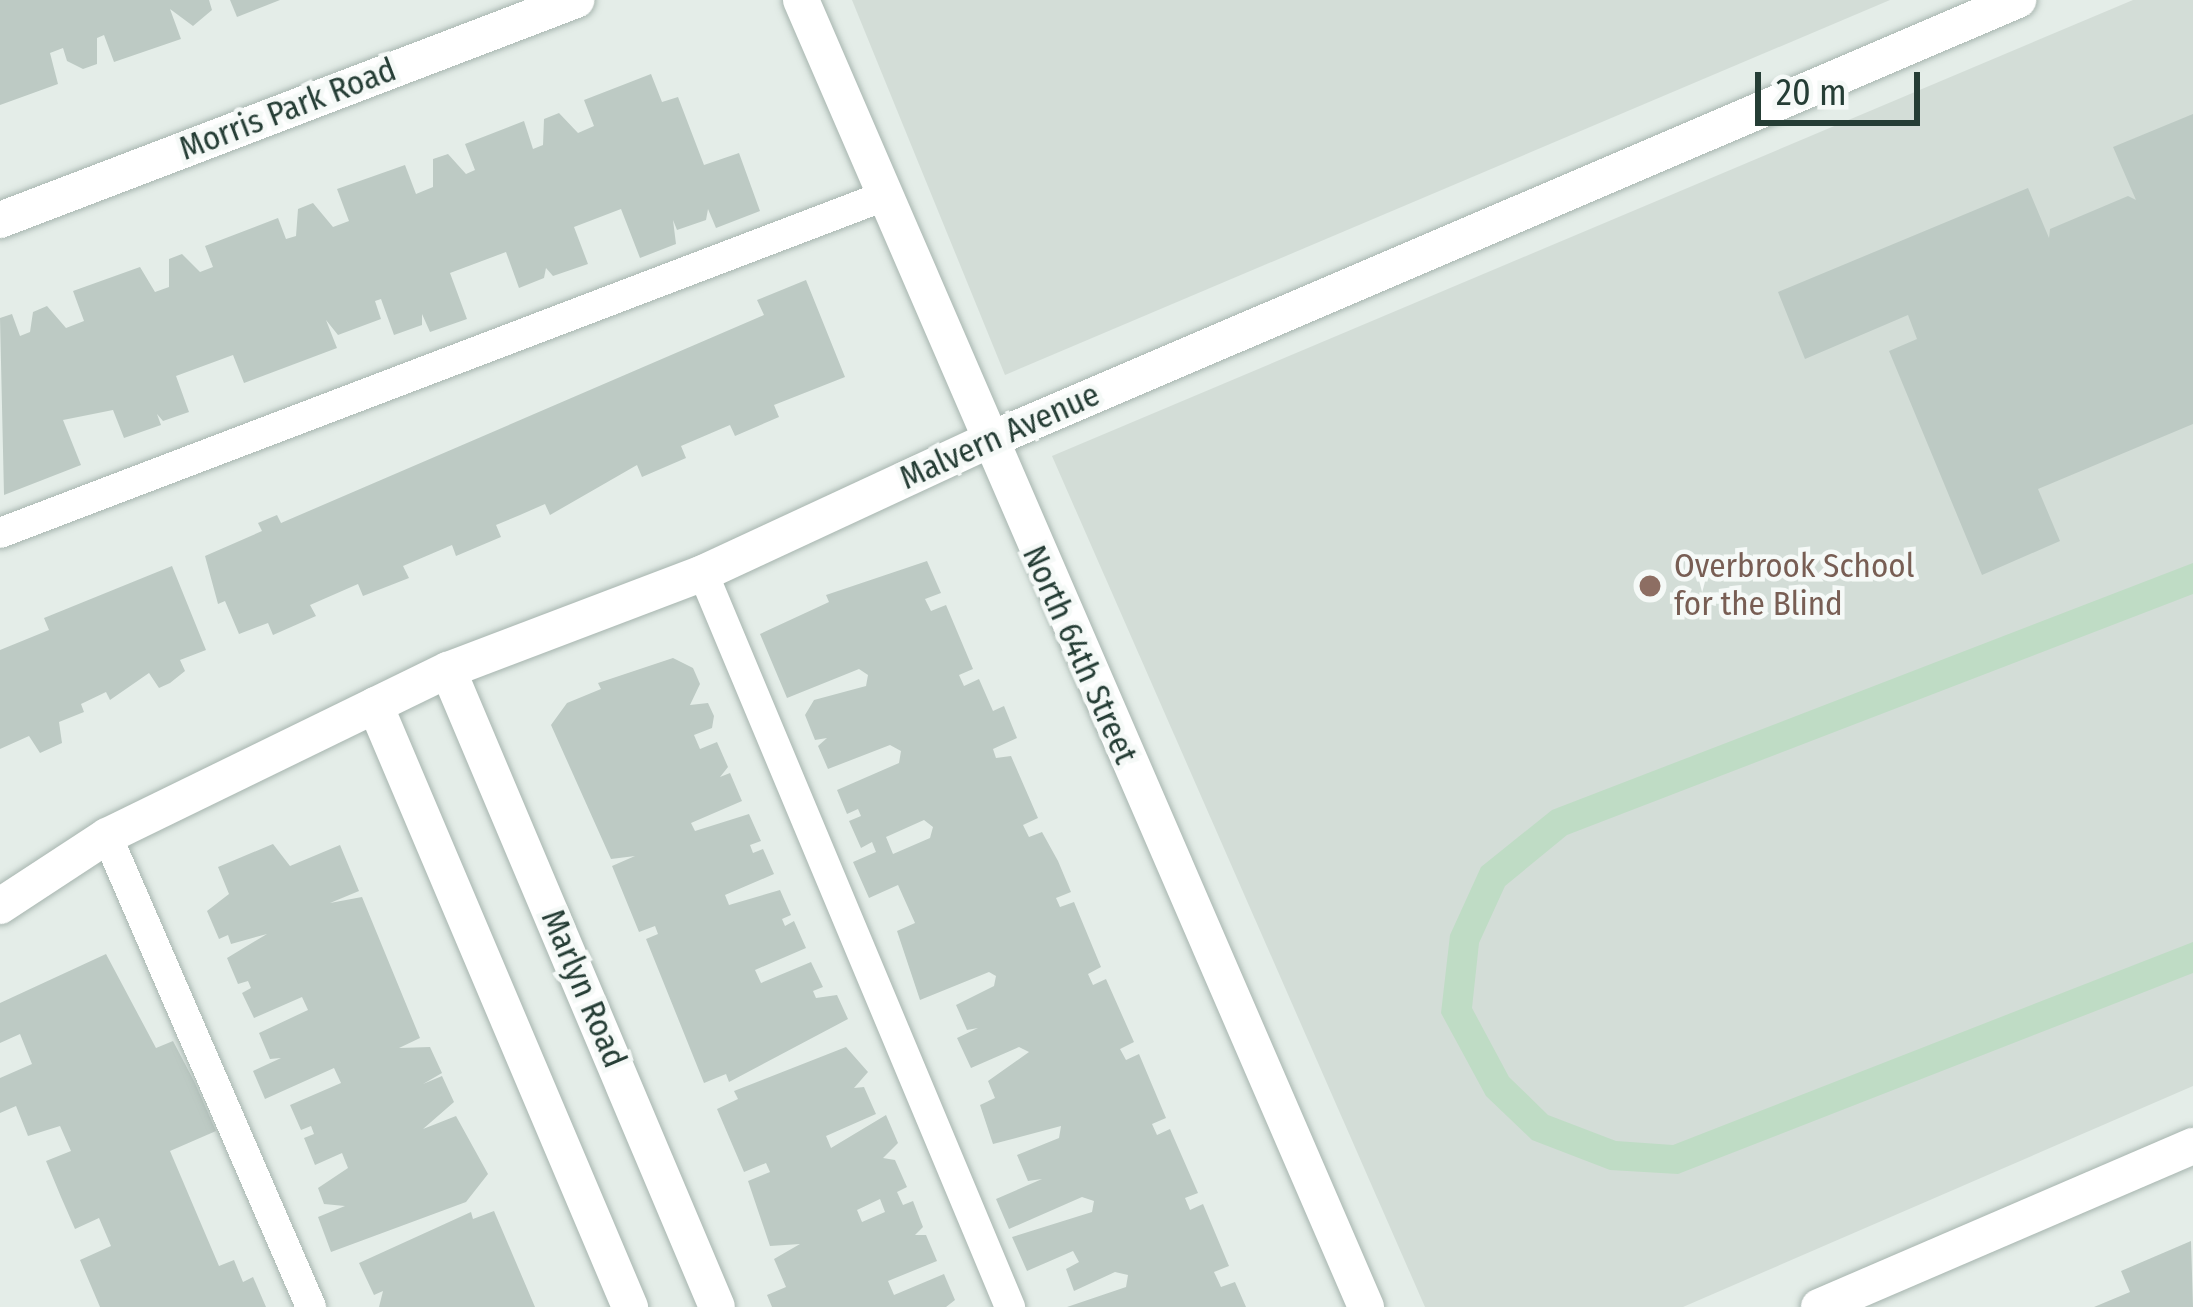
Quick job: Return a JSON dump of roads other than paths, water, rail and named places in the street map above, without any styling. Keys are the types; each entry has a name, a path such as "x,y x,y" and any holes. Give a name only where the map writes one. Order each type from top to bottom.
{"street":[{"name":"Morris Park Road","path":"0,220 576,0"},
{"name":"North 64th Street","path":"801,0 887,195 985,442 1366,1307"},
{"name":"Malvern Avenue","path":"0,906 107,836 448,670 703,573 985,442 2018,0"},
{"name":"Marlyn Road","path":"448,670 718,1307"},
{"path":"375,705 630,1307"},
{"path":"1819,1307 2193,1146"}],"lane":[{"path":"0,533 887,195"},
{"path":"703,573 1010,1307"},
{"path":"107,836 311,1307"}],"place":[{"name":"Overbrook School for the Blind","path":"1650,586"}]}
